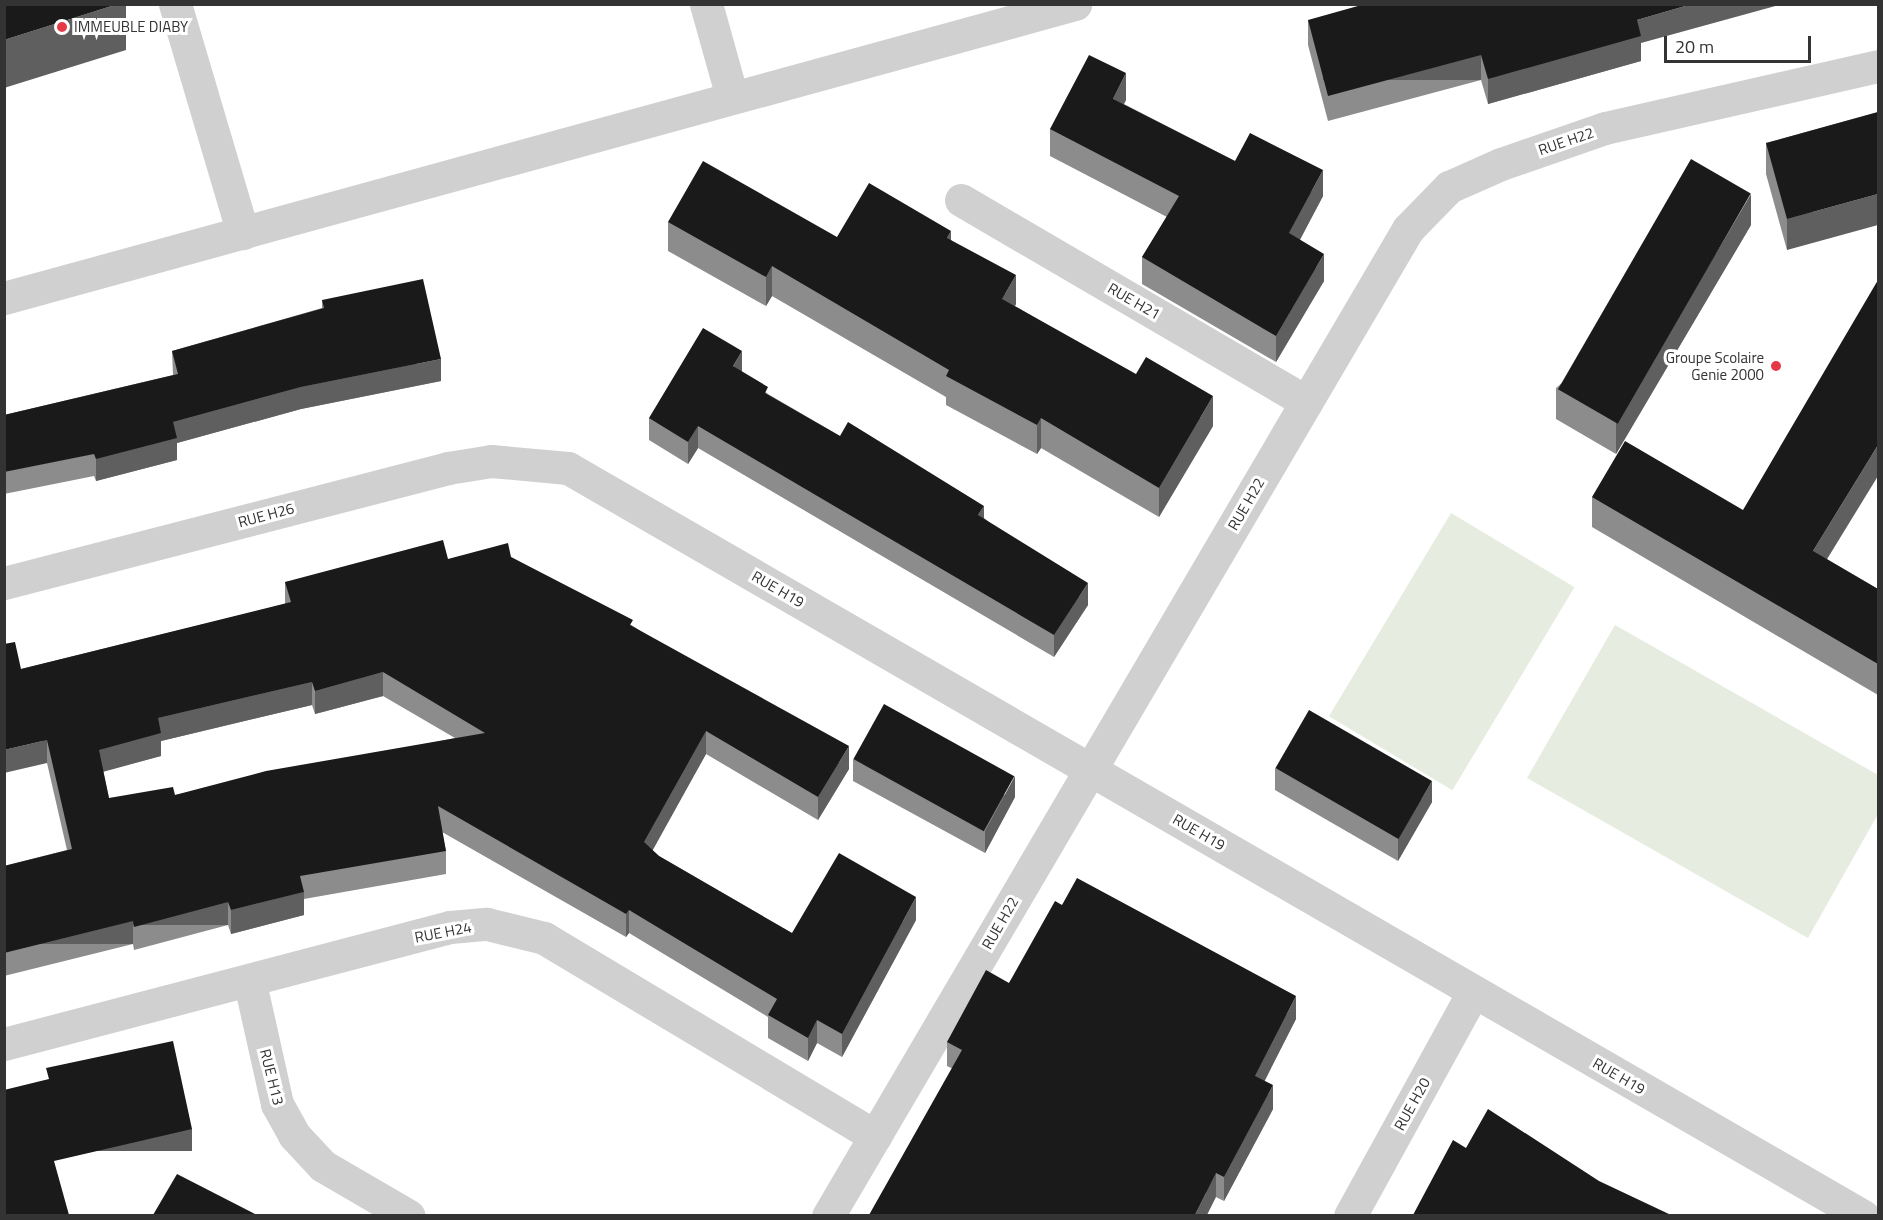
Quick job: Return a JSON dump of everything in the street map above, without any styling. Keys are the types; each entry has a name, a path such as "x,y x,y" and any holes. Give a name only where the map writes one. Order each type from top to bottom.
{"street":[{"path":"176,4 243,233"},
{"path":"706,4 732,97"},
{"path":"4,298 1075,4"},
{"name":"RUE H22","path":"828,1215 1408,229 1449,187 1605,128 1878,66"},
{"name":"RUE H21","path":"961,201 1306,402"},
{"name":"RUE H19","path":"530,461 568,468 587,478 1473,992 1863,1215"},
{"name":"RUE H26","path":"4,583 448,468 530,461"},
{"name":"RUE H24","path":"4,1044 250,982 450,927 514,929 544,939 876,1136"},
{"name":"RUE H13","path":"250,982 277,1104 294,1135 323,1166 409,1215"},
{"name":"RUE H20","path":"1350,1215 1473,992"},
{"path":"1874,1215 1878,1207"}],"shaded area":[{"path":"1451,513 1574,587 1452,790 1329,716"},
{"path":"1615,625 1878,775 1878,814 1808,938 1527,778"}],"building":[{"path":"4,4 118,4 4,40"},
{"path":"1365,4 1692,4 1637,20 1641,36 1488,79 1481,55 1328,96 1308,20"},
{"path":"1089,55 1126,73 1113,99 1235,161 1250,133 1323,170 1289,233 1324,254 1276,336 1142,257 1179,196 1050,129"},
{"path":"1878,112 1878,194 1787,219 1766,143"},
{"path":"1691,159 1751,194 1618,424 1558,389"},
{"path":"703,161 837,237 869,183 951,231 947,238 1016,275 1002,299 1136,374 1146,357 1213,396 1159,488 1041,418 1037,425 946,376 949,370 772,266 766,277 668,222"},
{"path":"423,279 441,359 301,387 173,422 177,438 96,459 94,454 4,472 4,415 178,374 172,351 324,308 322,300"},
{"path":"1878,280 1878,445 1813,551 1878,589 1878,664 1592,497 1625,441 1743,510"},
{"path":"703,328 742,351 733,366 768,387 765,393 840,436 848,422 984,506 978,515 1088,583 1054,635 698,426 688,442 649,418"},
{"path":"443,540 448,559 508,543 511,557 633,620 630,625 849,746 818,797 706,731 644,842 659,856 792,933 839,853 916,897 842,1034 817,1020 808,1038 768,1015 777,999 629,910 626,914 438,806 446,851 300,876 304,892 231,910 228,902 134,927 133,921 4,953 4,866 72,849 47,740 4,750 4,644 15,642 21,669 291,602 285,582","holes":["383,672 485,733 266,771 175,795 173,787 109,798 99,750 161,733 158,718 312,682 315,691"]},
{"path":"884,704 1014,776 984,831 853,759"},
{"path":"1309,710 1432,781 1398,839 1276,768"},
{"path":"1077,878 1296,996 1255,1076 1273,1085 1224,1177 1216,1173 1195,1215 869,1215 962,1050 947,1042 986,970 1009,983 1055,901 1062,905"},
{"path":"173,1041 192,1129 54,1161 69,1215 4,1215 4,1090 49,1079 46,1068"},
{"path":"1488,1109 1599,1181 1671,1215 1413,1215 1453,1140 1466,1148"},
{"path":"177,1174 257,1215 153,1215"}],"place":[{"name":"IMMEUBLE DIABY","path":"62,27"},
{"name":"Groupe Scolaire Genie 2000","path":"1776,366"}]}
